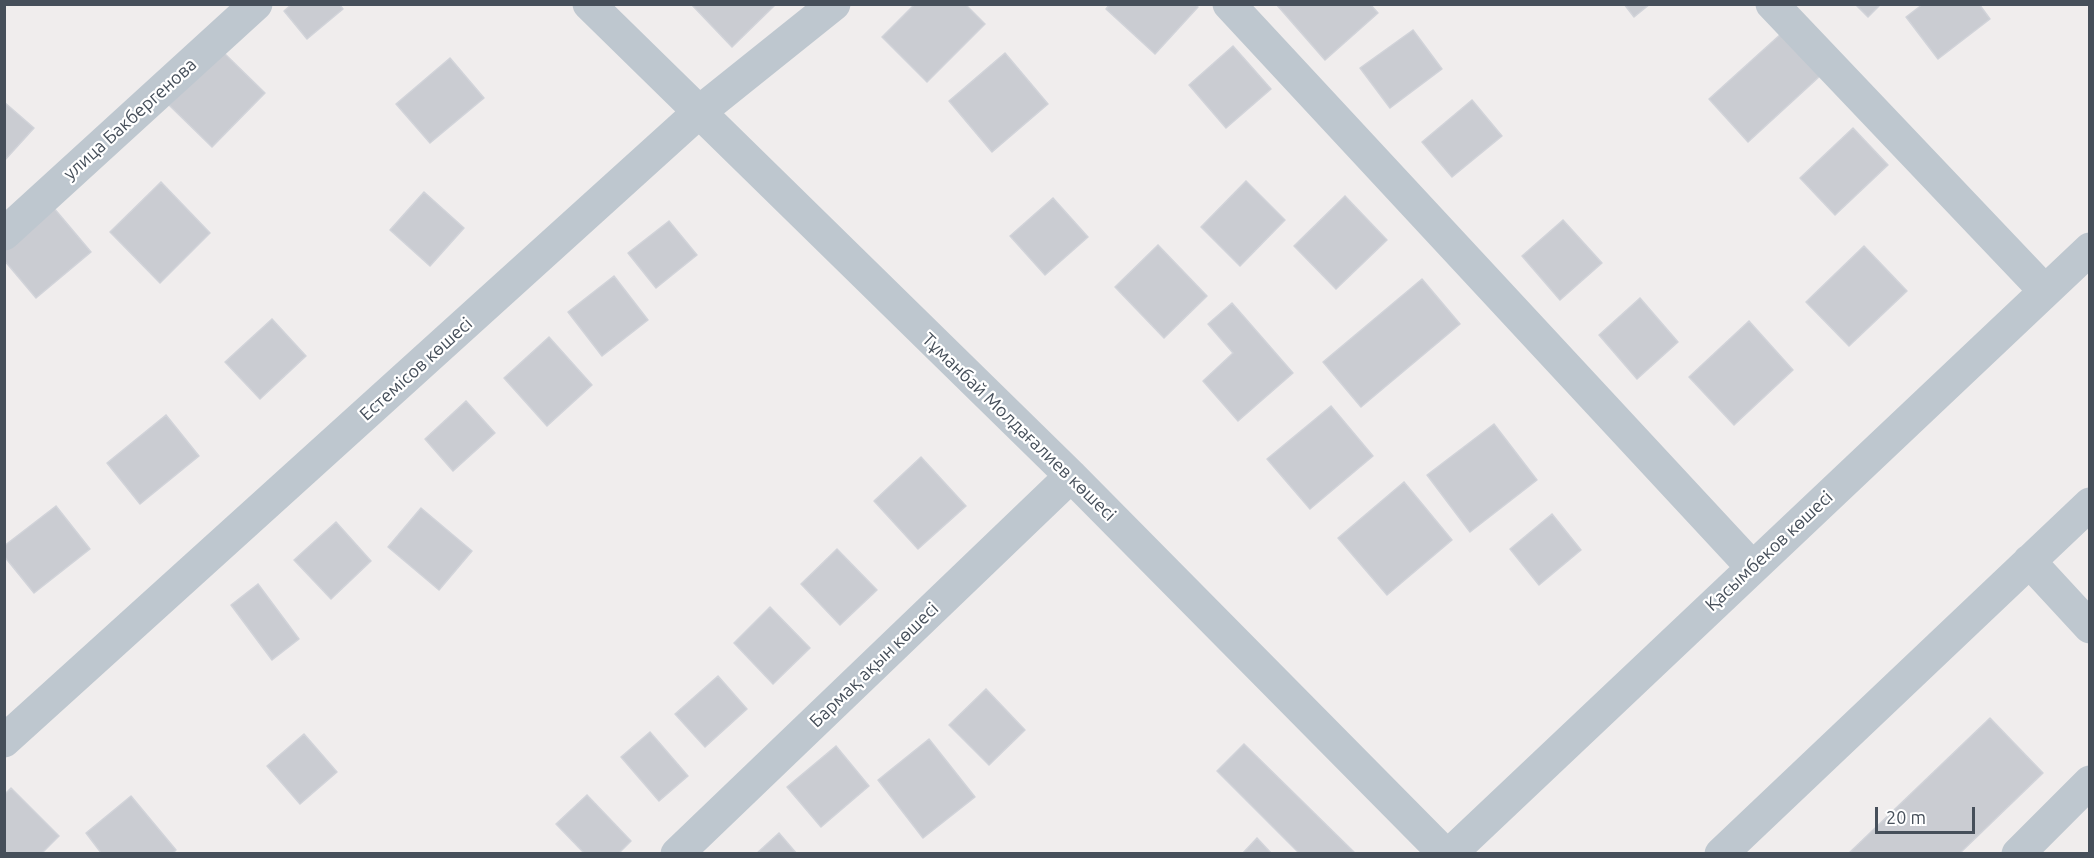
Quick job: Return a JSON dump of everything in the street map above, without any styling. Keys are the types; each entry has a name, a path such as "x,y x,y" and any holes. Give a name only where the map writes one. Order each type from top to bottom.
{"street":[{"name":"улица Бакбергенова","path":"4,234 256,4"},
{"name":"Тұманбай Молдағалиев көшесі","path":"589,4 1071,476 1445,854"},
{"name":"Естемісов көшесі","path":"4,741 698,113 834,4"},
{"path":"1229,4 1752,567"},
{"path":"1772,4 2045,291"},
{"name":"Қасымбеков көшесі","path":"1450,854 2090,249"},
{"name":"Бармақ ақын көшесі","path":"677,854 1071,476"},
{"path":"1721,854 2090,504"},
{"path":"2029,561 2090,627"},
{"path":"2018,854 2090,782"}],"building":[{"path":"292,4 339,4 343,9 307,39 284,11"},
{"path":"691,4 775,4 775,5 732,47"},
{"path":"915,4 965,4 985,24 927,82 882,37"},
{"path":"1110,4 1195,4 1198,7 1155,54 1106,9"},
{"path":"1276,4 1370,4 1378,13 1325,60"},
{"path":"1624,4 1650,4 1634,17"},
{"path":"1855,4 1881,4 1868,17"},
{"path":"1923,4 1979,4 1990,19 1938,59 1906,17"},
{"path":"1413,30 1442,69 1390,108 1360,68"},
{"path":"1782,33 1820,76 1748,142 1709,99"},
{"path":"1233,46 1271,89 1226,128 1189,85"},
{"path":"222,51 265,93 212,147 169,105"},
{"path":"1005,53 1048,104 992,152 949,101"},
{"path":"450,58 484,98 430,143 396,104"},
{"path":"1472,100 1502,136 1452,177 1422,142"},
{"path":"4,102 34,128 4,161"},
{"path":"1853,128 1888,165 1835,215 1800,178"},
{"path":"1246,181 1285,220 1240,266 1201,227"},
{"path":"161,182 210,233 160,283 110,232"},
{"path":"424,192 464,228 430,266 390,230"},
{"path":"1345,196 1387,240 1336,289 1294,246"},
{"path":"1053,198 1088,237 1045,275 1010,236"},
{"path":"53,207 91,252 36,298 4,260 4,249"},
{"path":"1563,220 1602,263 1560,300 1522,256"},
{"path":"669,221 697,255 656,288 628,253"},
{"path":"1158,245 1207,296 1164,338 1115,287"},
{"path":"1864,246 1907,291 1849,346 1806,302"},
{"path":"614,276 648,320 602,356 568,312"},
{"path":"1422,279 1460,324 1361,407 1323,362"},
{"path":"1640,298 1678,342 1637,379 1599,335"},
{"path":"1232,303 1293,373 1238,421 1203,381 1233,353 1208,324"},
{"path":"272,319 306,356 260,399 225,362"},
{"path":"1749,321 1793,370 1734,425 1689,377"},
{"path":"549,337 592,385 547,426 504,378"},
{"path":"466,401 495,433 453,471 425,439"},
{"path":"1331,406 1373,456 1310,509 1267,459"},
{"path":"166,415 199,456 140,504 107,463"},
{"path":"1494,424 1537,480 1470,532 1427,475"},
{"path":"921,457 966,506 918,549 874,501"},
{"path":"1404,482 1452,540 1387,595 1338,538"},
{"path":"56,506 90,549 34,593 4,556 4,546"},
{"path":"421,508 472,551 439,590 388,547"},
{"path":"1552,514 1581,550 1539,585 1510,549"},
{"path":"336,522 371,561 331,599 294,560"},
{"path":"837,549 877,590 840,625 801,584"},
{"path":"258,584 299,639 272,660 231,605"},
{"path":"770,607 810,648 773,684 734,643"},
{"path":"718,676 747,709 705,747 675,714"},
{"path":"986,689 1025,730 989,765 949,725"},
{"path":"1990,718 2043,773 1959,854 1848,854"},
{"path":"650,732 688,776 659,801 621,757"},
{"path":"304,734 337,772 300,804 267,766"},
{"path":"929,739 975,797 923,838 878,780"},
{"path":"1244,744 1356,854 1300,854 1217,771"},
{"path":"836,746 869,786 821,827 787,787"},
{"path":"11,788 59,836 41,854 4,854 4,795"},
{"path":"587,795 631,841 618,854 585,854 556,824"},
{"path":"131,796 176,850 172,854 102,854 86,833"},
{"path":"779,833 797,854 756,854"},
{"path":"1257,838 1272,854 1242,854"}]}
